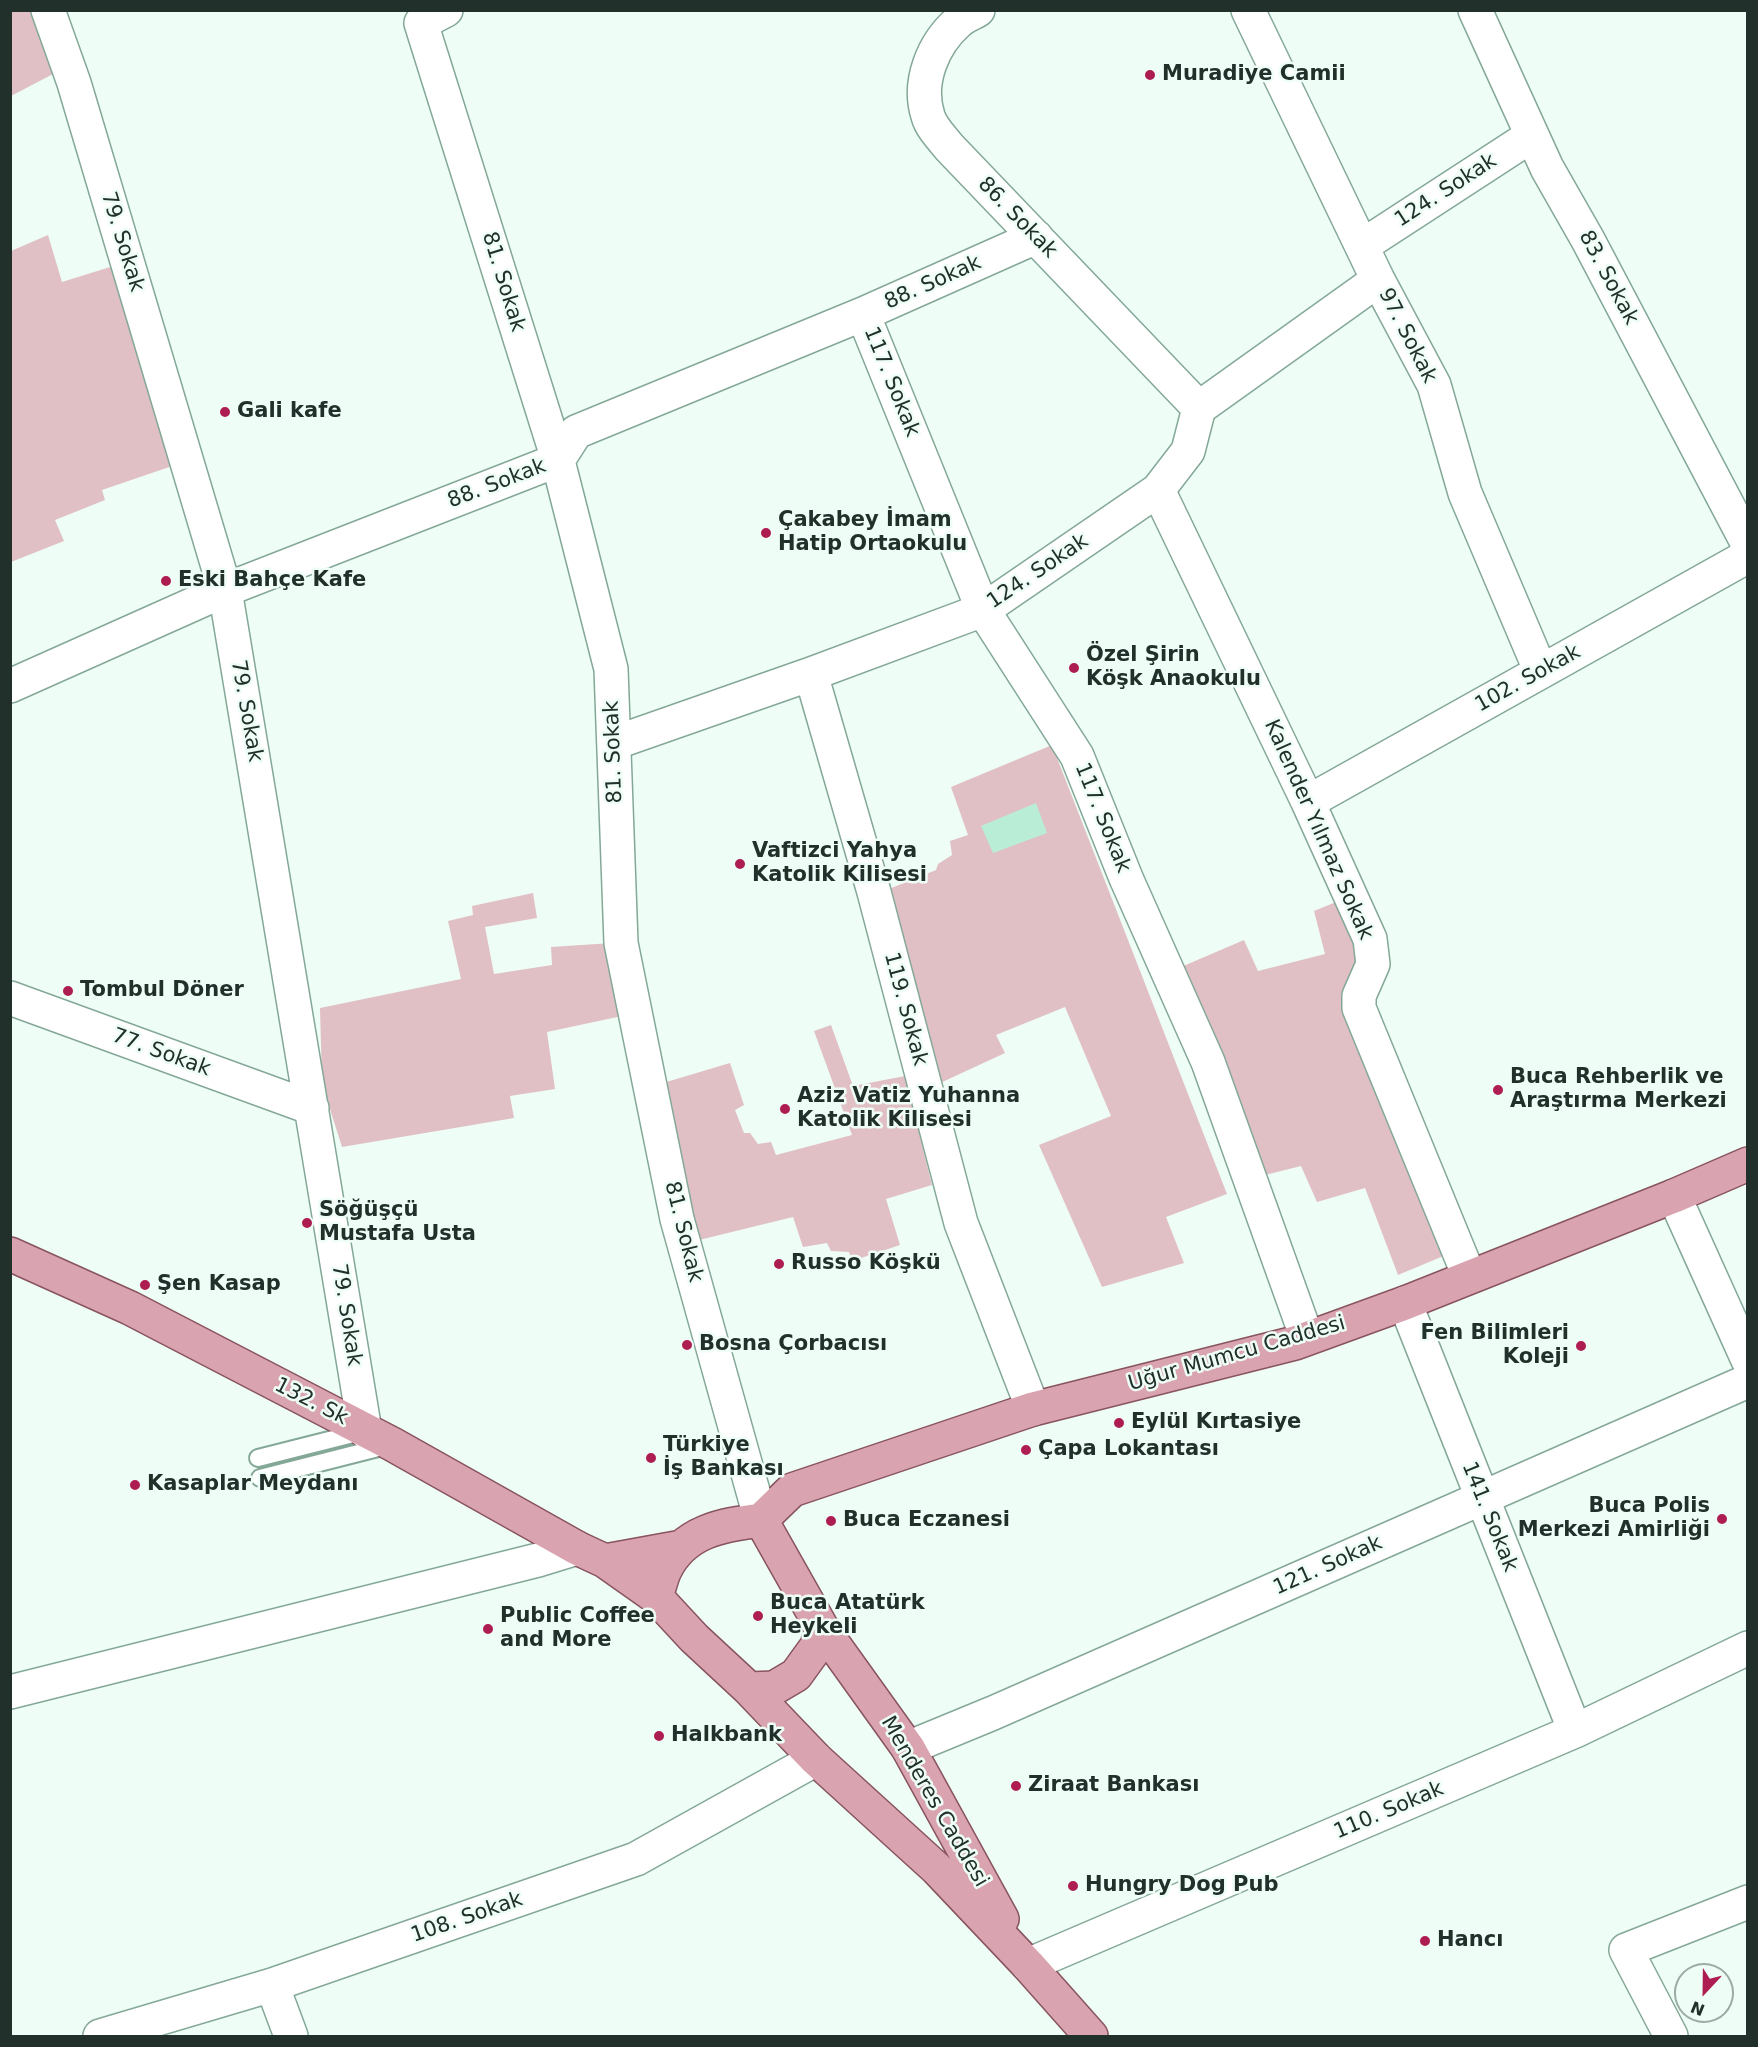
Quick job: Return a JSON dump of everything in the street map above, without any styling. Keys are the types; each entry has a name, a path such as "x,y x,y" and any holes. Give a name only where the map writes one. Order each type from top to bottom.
{"main road":[{"name":"Uğur Mumcu Caddesi","path":"761,1520 792,1490 1033,1409 1307,1338 1405,1303 1674,1196 1748,1164"},
{"name":"132. Sk","path":"10,1254 130,1308 379,1438 591,1555 656,1597"},
{"path":"761,1520 706,1531 682,1547 665,1570 656,1597 694,1638 750,1689 774,1688 796,1675 817,1646 822,1628"},
{"name":"Menderes Caddesi","path":"761,1520 822,1628 908,1748 950,1828 1028,1965"},
{"path":"591,1555 682,1547"},
{"name":"Menderes Caddesi","path":"750,1689 816,1759 937,1869 1028,1965 1085,2035"}],"street":[{"name":"79. Sokak","path":"48,10 74,83 225,590 312,1108 379,1438"},
{"name":"81. Sokak","path":"446,10 421,23 558,460 611,669 621,943 677,1219 761,1520"},
{"name":"86. Sokak","path":"978,10 960,20 946,33 935,50 925,86 928,118 949,147 1199,408"},
{"name":"97. Sokak","path":"1248,10 1378,280 1434,385 1465,493 1541,672"},
{"name":"83. Sokak","path":"1474,10 1547,168 1588,240 1748,544"},
{"name":"124. Sokak","path":"1362,246 1531,136"},
{"name":"88. Sokak","path":"10,686 225,590 558,460 576,432 863,314 1036,237"},
{"path":"1199,408 1378,280"},
{"name":"117. Sokak","path":"863,314 983,610 1077,756 1126,878 1208,1062 1307,1338"},
{"name":"124. Sokak","path":"614,743 811,674 983,610 1158,490 1188,451 1199,408"},
{"name":"Kalender Yılmaz Sokak","path":"1158,490 1308,802 1370,939 1373,964 1359,996 1359,1008 1469,1276"},
{"name":"102. Sokak","path":"1308,802 1748,556"},
{"name":"119. Sokak","path":"811,674 874,892 961,1223 1033,1409"},
{"name":"77. Sokak","path":"10,998 312,1108"},
{"path":"1674,1196 1748,1360"},
{"name":"141. Sokak","path":"1405,1303 1575,1731"},
{"name":"121. Sokak","path":"908,1748 1748,1382"},
{"path":"10,1692 538,1560 591,1555"},
{"name":"110. Sokak","path":"1028,1965 1575,1731 1748,1648"},
{"name":"108. Sokak","path":"100,2037 272,1985 636,1859 816,1759"},
{"path":"1671,2037 1626,1950 1748,1902"},
{"path":"272,1985 291,2037"}],"lane":[{"path":"258,1458 379,1438"},
{"path":"260,1478 379,1438"}],"shaded area":[{"path":"11,11 33,11 55,73 11,96"},
{"path":"48,235 62,282 123,263 181,463 102,490 105,500 55,520 64,541 11,562 11,251"},
{"path":"1052,745 1227,1194 1166,1217 1184,1263 1102,1287 1039,1145 1111,1116 1065,1007 996,1035 1005,1053 938,1084 884,891 936,870 938,864 952,855 950,841 968,835 951,787"},
{"path":"1036,803 1047,833 993,853 981,826"},
{"path":"533,893 537,918 485,927 494,974 552,965 551,947 612,943 622,1016 547,1032 555,1089 510,1096 514,1118 342,1147 322,1084 320,1008 461,979 448,921 473,915 472,906"},
{"path":"1336,902 1352,927 1360,964 1453,1252 1398,1275 1365,1188 1317,1202 1301,1166 1265,1175 1174,970 1244,940 1258,971 1325,954 1314,911"},
{"path":"831,1025 853,1086 905,1076 932,1185 886,1199 900,1245 852,1261 849,1252 831,1251 827,1243 803,1247 793,1217 695,1241 663,1083 730,1063 744,1105 735,1110 744,1133 750,1133 758,1144 771,1142 776,1155 852,1135 814,1031"}],"place":[{"name":"Muradiye Camii","path":"1150,75"},
{"name":"Gali kafe","path":"225,412"},
{"name":"Çakabey İmam Hatip Ortaokulu","path":"766,533"},
{"name":"Eski Bahçe Kafe","path":"166,581"},
{"name":"Özel Şirin Köşk Anaokulu","path":"1074,668"},
{"name":"Vaftizci Yahya Katolik Kilisesi","path":"740,864"},
{"name":"Tombul Döner","path":"68,991"},
{"name":"Buca Rehberlik ve Araştırma Merkezi","path":"1498,1090"},
{"name":"Aziz Vatiz Yuhanna Katolik Kilisesi","path":"785,1109"},
{"name":"Söğüşçü Mustafa Usta","path":"307,1223"},
{"name":"Russo Köşkü","path":"779,1264"},
{"name":"Şen Kasap","path":"145,1285"},
{"name":"Bosna Çorbacısı","path":"687,1345"},
{"name":"Fen Bilimleri Koleji","path":"1581,1346"},
{"name":"Eylül Kırtasiye","path":"1119,1423"},
{"name":"Çapa Lokantası","path":"1026,1450"},
{"name":"Türkiye İş Bankası","path":"651,1458"},
{"name":"Kasaplar Meydanı","path":"135,1485"},
{"name":"Buca Polis Merkezi Amirliği","path":"1722,1519"},
{"name":"Buca Eczanesi","path":"831,1521"},
{"name":"Buca Atatürk Heykeli","path":"758,1616"},
{"name":"Public Coffee and More","path":"488,1629"},
{"name":"Halkbank","path":"659,1736"},
{"name":"Ziraat Bankası","path":"1016,1786"},
{"name":"Hungry Dog Pub","path":"1073,1886"},
{"name":"Hancı","path":"1425,1941"}]}
